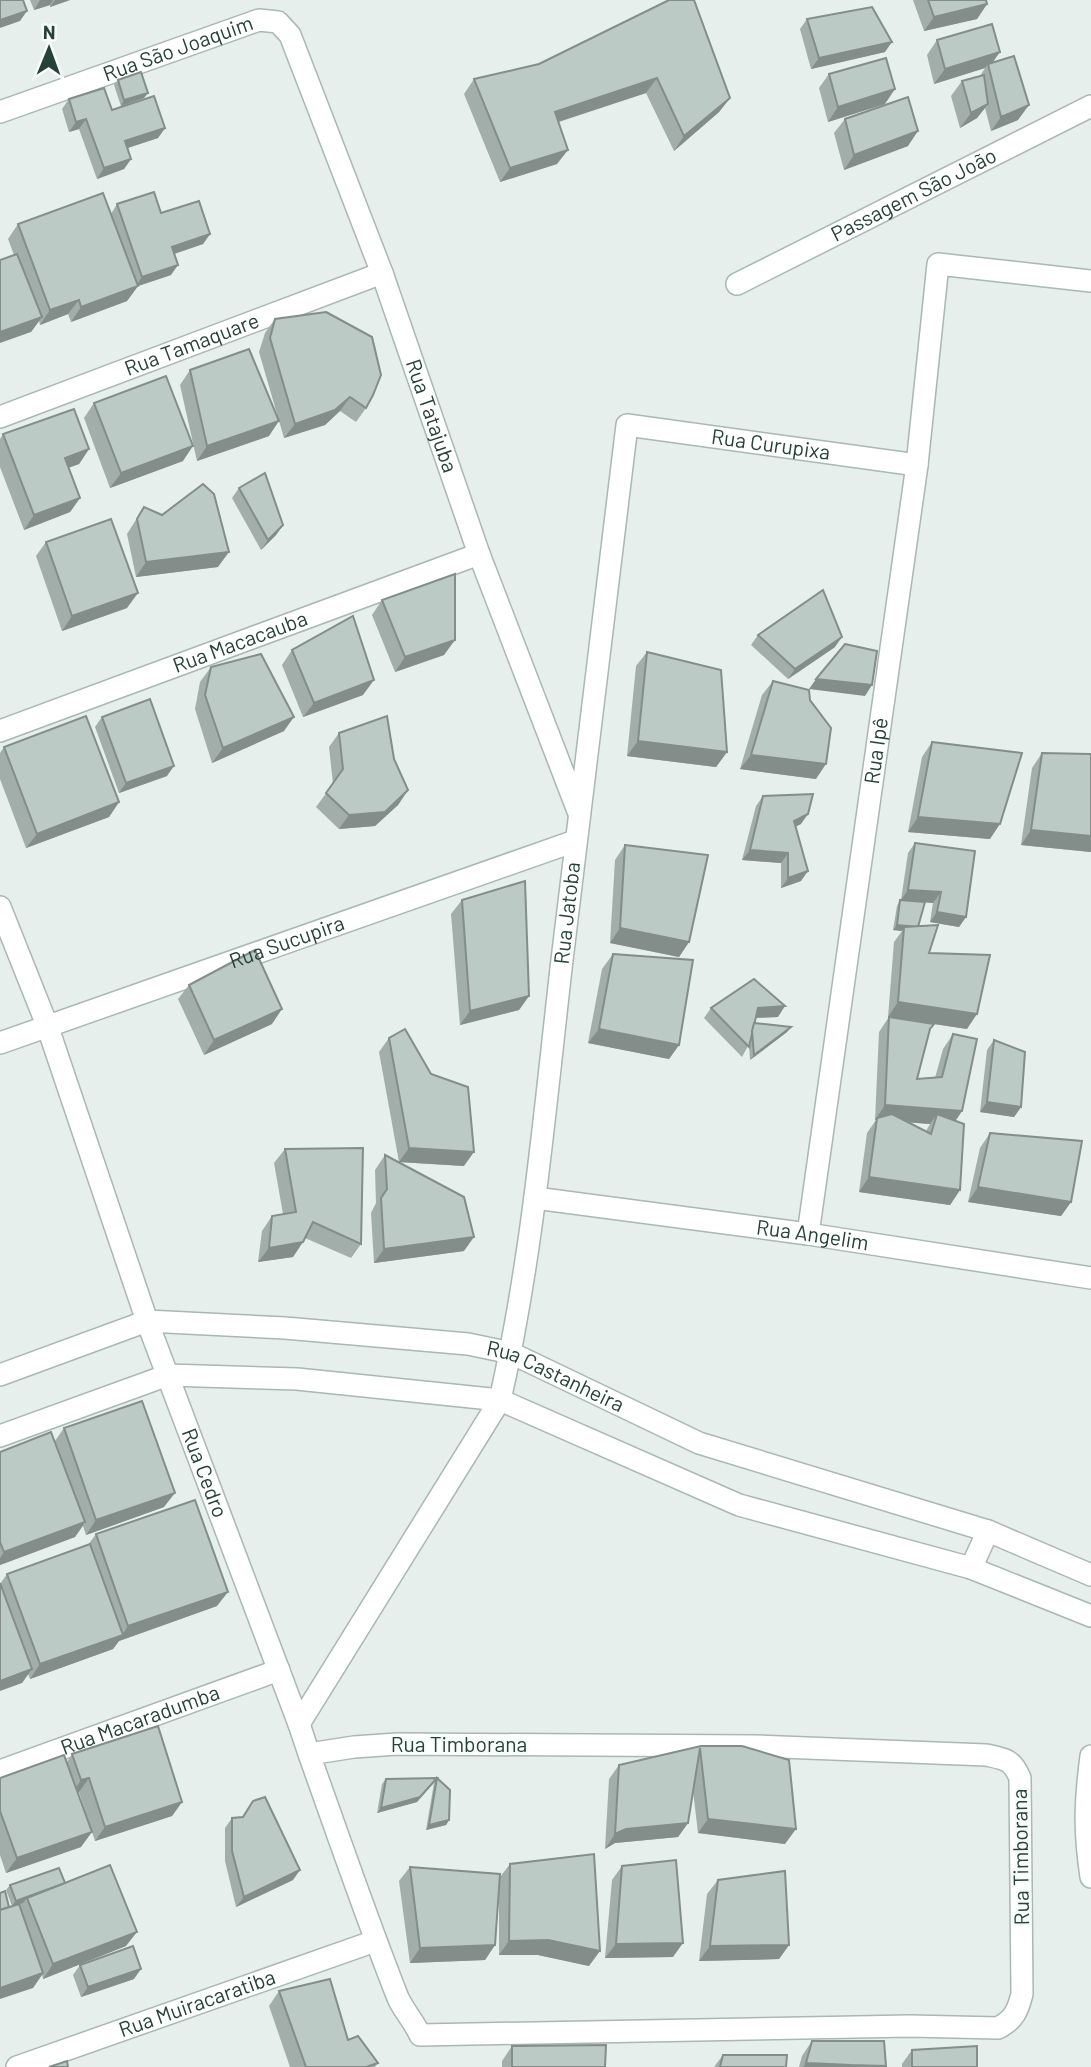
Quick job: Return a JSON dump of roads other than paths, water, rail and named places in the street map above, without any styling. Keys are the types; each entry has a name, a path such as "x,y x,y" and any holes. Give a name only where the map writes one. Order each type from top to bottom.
{"street":[{"name":"Rua São Joaquim","path":"0,112 259,20 278,22"},
{"name":"Rua Tatajuba","path":"278,22 290,35 382,273 480,554 579,813"},
{"name":"Passagem São João","path":"737,284 1091,106"},
{"name":"Rua Ipê","path":"808,1234 917,465 938,264 1091,281"},
{"name":"Rua Tamaquare","path":"0,417 382,273"},
{"name":"Rua Curupixa","path":"627,425 917,465"},
{"name":"Rua Jatoba","path":"299,1724 500,1400 511,1353 535,1198 575,841 627,425"},
{"name":"Rua Macacauba","path":"0,731 480,554"},
{"name":"Rua Sucupira","path":"0,1042 575,841"},
{"name":"Rua Cedro","path":"0,907 47,1025 147,1321 299,1724 375,1941 398,1998 420,2035"},
{"name":"Rua Angelim","path":"535,1198 808,1234 1091,1278"},
{"name":"Rua Castanheira","path":"0,1375 147,1321 285,1328 468,1344 511,1353 699,1443 988,1531 1091,1575"},
{"name":"Rua Castanheira","path":"0,1436 168,1375 297,1379 500,1400 739,1505 971,1568 1091,1616"},
{"path":"971,1568 988,1531"},
{"name":"Rua Macaradumba","path":"0,1771 279,1670"},
{"name":"Rua Timborana","path":"309,1754 354,1746 397,1744 756,1746 986,1755 1004,1758 1015,1766 1020,1778 1022,1994 1018,2011 1009,2023 998,2028 910,2026 420,2035"},
{"path":"1091,1756 1085,1802 1091,1877"},
{"name":"Rua Muiracaratiba","path":"17,2067 375,1941"}]}
